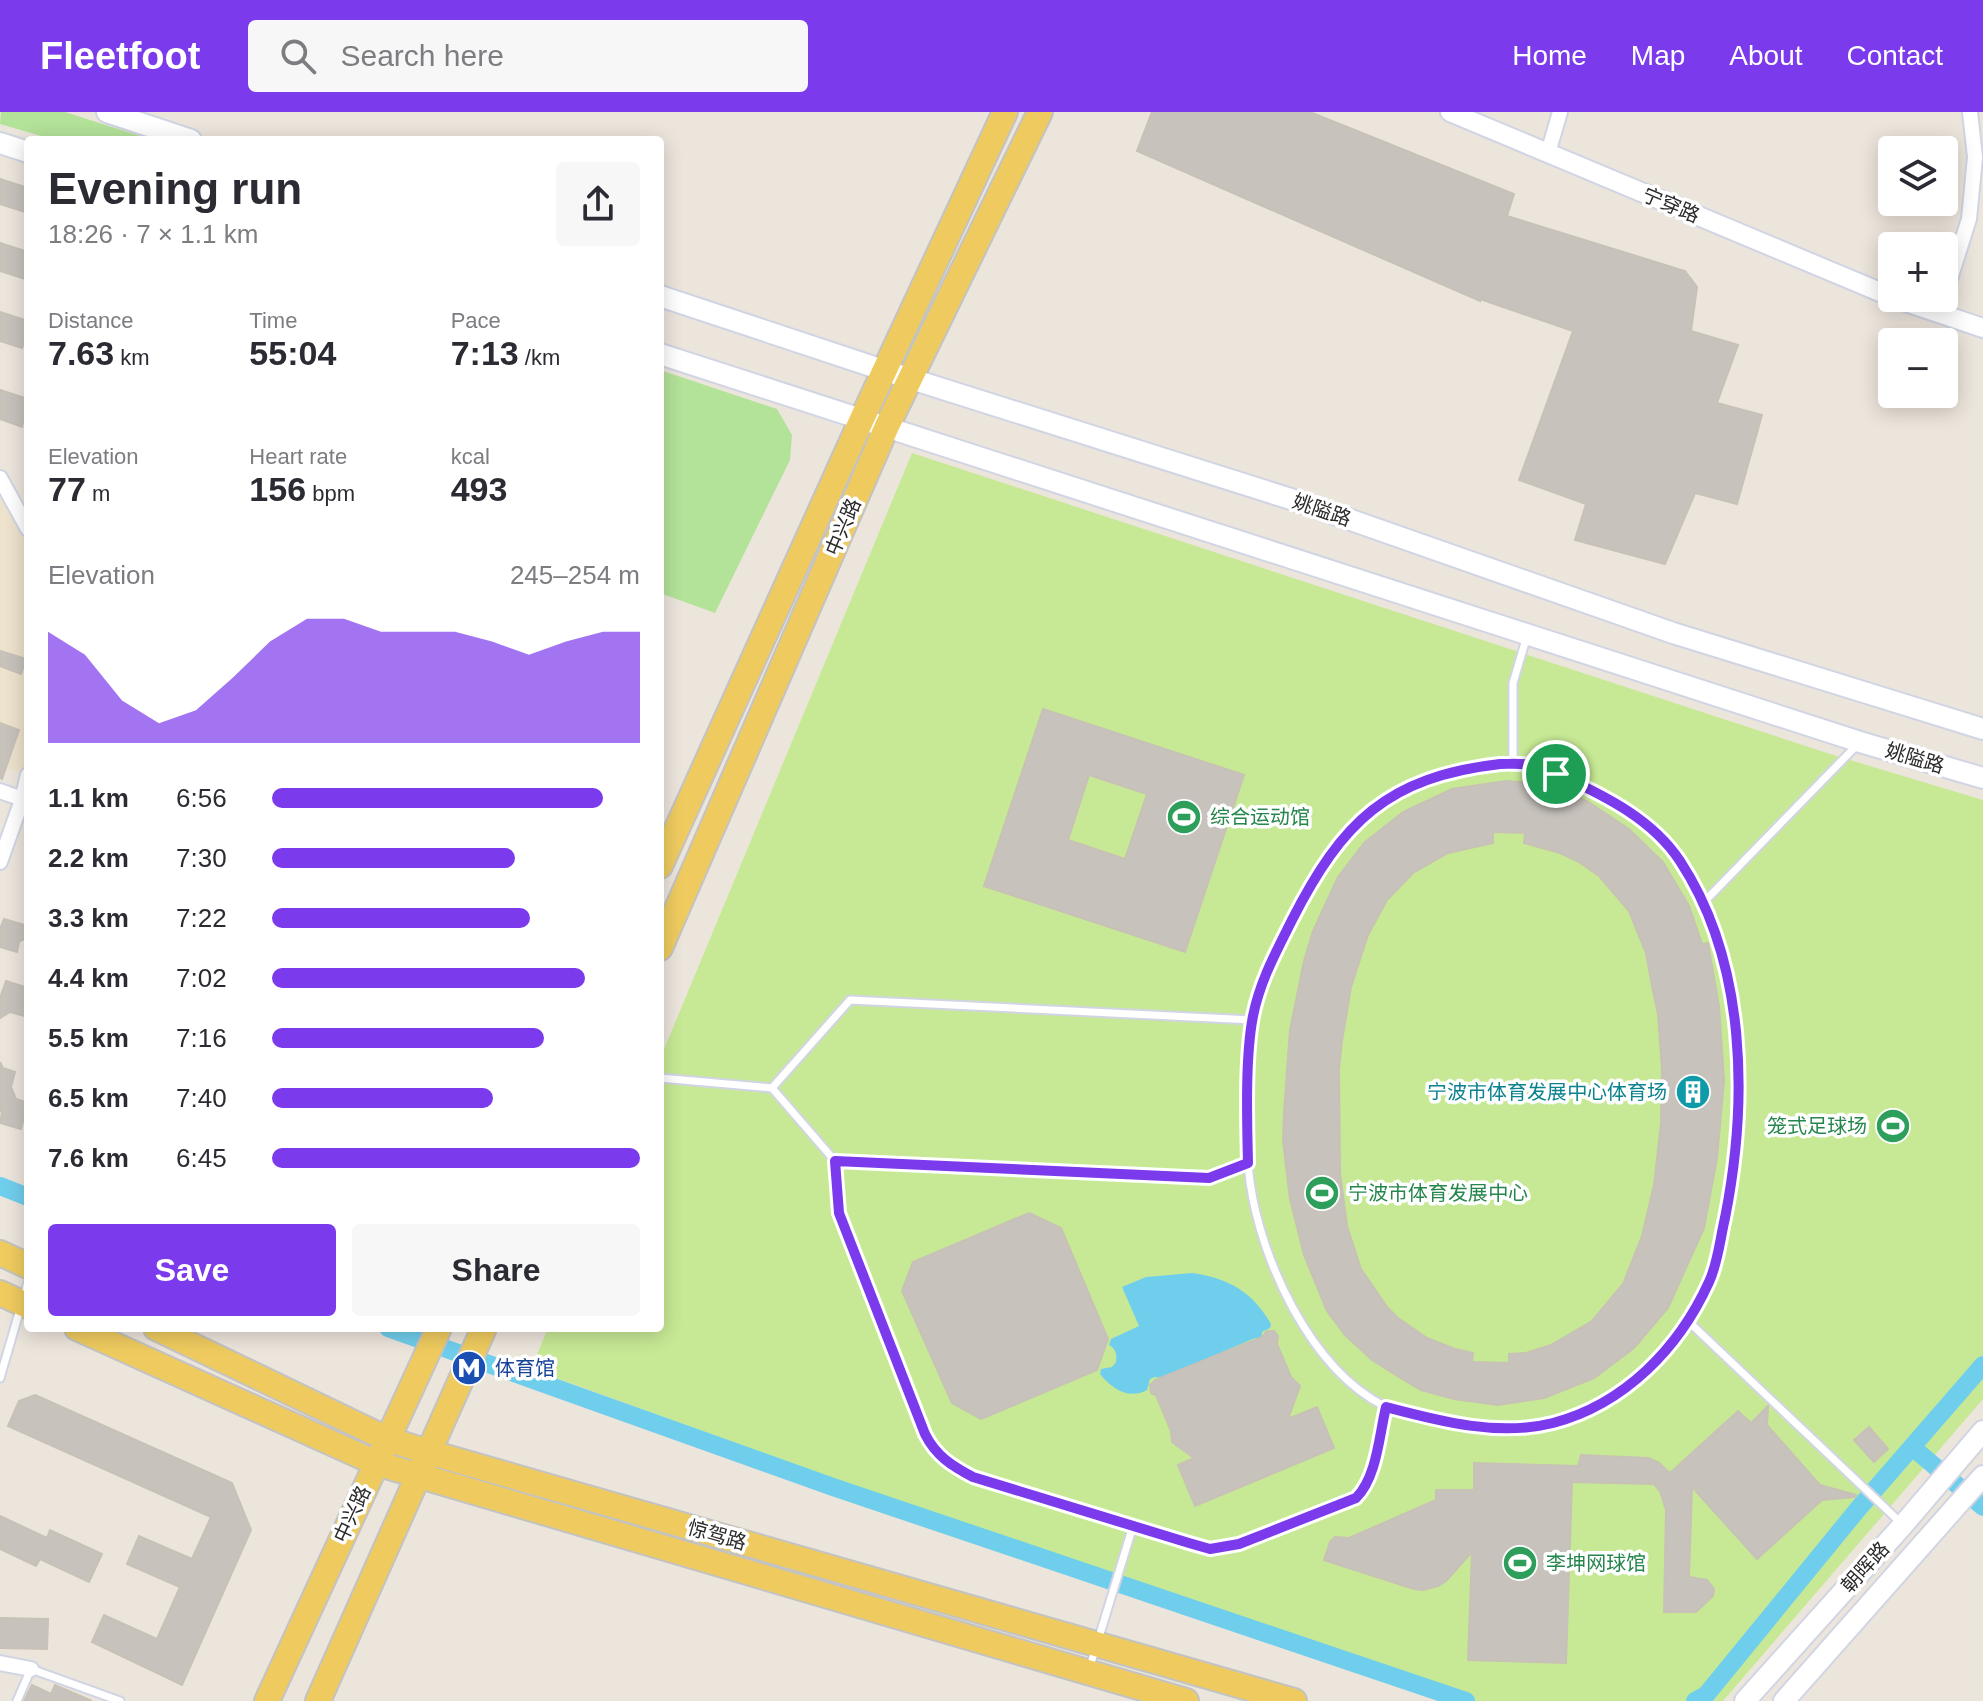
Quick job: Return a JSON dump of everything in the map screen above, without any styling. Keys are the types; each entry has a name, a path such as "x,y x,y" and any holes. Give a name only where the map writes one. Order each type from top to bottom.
{"main road":[{"path":"107,112 179,136"},
{"name":"中兴路","path":"664,857 1005,112"},
{"name":"中兴路","path":"664,939 887,426 1040,112"},
{"path":"0,143 24,151"},
{"name":"姚隘路","path":"664,297 1294,500 1673,633 1983,729"},
{"name":"姚隘路","path":"664,355 1860,742 1983,778"},
{"path":"0,1253 24,1264"},
{"path":"0,1293 24,1297"},
{"name":"惊驾路","path":"86,1332 376,1463 423,1463 1294,1701"},
{"name":"惊驾路","path":"164,1332 387,1439 423,1463 1186,1701"},
{"name":"中兴路","path":"267,1701 437,1332"},
{"path":"318,1701 482,1332"},
{"name":"朝晖路","path":"1745,1701 1983,1431"},
{"name":"朝晖路","path":"1784,1701 1983,1476"}],"street":[{"name":"宁穿路","path":"1450,112 1878,292"},
{"path":"1548,153 1560,112"},
{"path":"1958,253 1969,219 1975,157 1970,112"},
{"name":"宁穿路","path":"1957,312 1983,328"},
{"path":"0,478 24,522"},
{"path":"0,791 24,800"},
{"path":"0,862 24,802"},
{"path":"0,1663 31,1669"}],"lane":[{"path":"1513,764 1513,683 1528,634"},
{"path":"1704,902 1860,742"},
{"path":"1513,764 1533,765 1556,774 1604,795 1638,817 1678,858 1704,902 1719,945 1734,1025 1737,1137 1733,1178 1711,1279 1689,1322 1653,1365 1625,1390 1588,1410 1552,1423 1523,1427 1456,1424 1386,1407 1356,1386 1328,1359 1282,1287 1264,1242 1251,1187 1248,1163 1252,1020 1261,984 1312,883 1334,849 1360,818 1408,786 1476,767 1513,764"},
{"path":"772,1088 850,1000 1252,1020"},
{"path":"664,1078 772,1088 835,1161 839,1213 933,1451 953,1467 973,1477 1210,1549 1239,1544 1356,1498 1369,1479 1386,1407"},
{"path":"835,1161 1209,1178 1248,1163"},
{"path":"0,1378 24,1303"},
{"path":"1689,1322 1903,1525"},
{"path":"1092,1660 1133,1526"},
{"path":"17,1701 31,1669 120,1701"}],"shaded area":[{"path":"0,478 24,522 24,773 0,766"}],"green space":[{"path":"1,112 65,112 140,136 41,136 0,124"},
{"path":"664,371 777,409 792,435 790,460 715,613 664,594"},
{"name":"宁波市体育发展中心","path":"912,453 1830,754 1983,800 1983,1399 1723,1701 1449,1701 531,1369 546,1332 664,1332 664,1049"}],"water":[{"path":"1192,1273 1228,1283 1256,1303 1271,1324 1262,1332 1261,1342 1255,1338 1162,1378 1150,1379 1147,1390 1140,1393 1127,1393 1115,1388 1100,1374 1101,1369 1112,1367 1116,1362 1116,1352 1109,1345 1111,1339 1139,1326 1122,1287 1146,1277"}],"building":[{"path":"1152,112 1310,112 1514,194 1507,216 1685,271 1697,287 1691,331 1738,345 1717,403 1762,415 1737,504 1695,493 1665,564 1575,540 1586,504 1519,480 1573,331 1480,301 1137,151"},
{"path":"0,179 24,187 24,212 0,204"},
{"path":"0,243 24,251 24,279 0,271"},
{"path":"0,312 24,320 22,348 0,341"},
{"path":"0,390 24,398 22,427 0,419"},
{"path":"0,651 24,658 21,674 0,666"},
{"name":"综合运动馆","path":"1043,709 1244,775 1185,952 984,886","holes":["1089,775 1147,794 1125,859 1068,840"]},
{"path":"0,723 19,730 2,779 0,778"},
{"name":"宁波市体育发展中心体育场","path":"1506,781 1535,783 1566,791 1587,801 1629,829 1663,862 1689,906 1702,944 1708,943 1719,1006 1724,1080 1717,1158 1704,1228 1668,1308 1634,1348 1594,1378 1544,1398 1498,1405 1454,1399 1421,1390 1372,1360 1345,1335 1327,1311 1304,1255 1290,1199 1283,1141 1290,1030 1304,961 1313,931 1338,877 1364,843 1403,812 1452,789","holes":["1493,832 1525,833 1524,843 1560,853 1599,876 1629,911 1646,953 1658,1014 1662,1069 1661,1123 1654,1185 1642,1236 1623,1284 1592,1321 1551,1345 1526,1353 1509,1354 1509,1363 1472,1362 1473,1353 1427,1338 1398,1318 1361,1269 1347,1226 1340,1173 1339,1069 1351,987 1368,935 1387,900 1413,873 1448,853 1493,843"]},
{"path":"4,919 24,925 24,939 19,942 17,952 0,947 0,929"},
{"path":"6,981 24,987 24,1016 10,1012 0,1018 0,998"},
{"path":"0,1062 3,1068 15,1072 11,1087 16,1099 24,1102 21,1129 0,1123"},
{"path":"1029,1213 1061,1228 1108,1339 1097,1370 981,1419 952,1403 902,1291 913,1262"},
{"path":"1267,1331 1274,1331 1278,1336 1277,1344 1291,1377 1300,1386 1288,1419 1317,1407 1334,1448 1195,1506 1178,1465 1194,1458 1172,1442 1171,1431 1156,1395 1151,1393 1150,1385 1155,1380 1262,1337"},
{"path":"35,1395 232,1483 251,1530 182,1685 92,1642 104,1615 157,1639 180,1587 127,1564 139,1536 192,1559 211,1517 8,1426 19,1401"},
{"path":"1768,1406 1767,1425 1820,1485 1855,1497 1822,1500 1757,1559 1692,1487 1689,1577 1707,1580 1714,1589 1713,1596 1696,1612 1664,1612 1666,1510 1660,1491 1654,1484 1572,1482 1566,1663 1468,1660 1472,1552 1446,1581 1423,1590 1324,1560 1335,1537 1349,1538 1436,1500 1436,1490 1474,1490 1474,1463 1578,1466 1581,1455 1648,1458 1670,1473 1738,1411 1751,1423"},
{"path":"1869,1427 1888,1449 1874,1462 1854,1440"},
{"path":"0,1516 47,1538 50,1530 102,1554 89,1582 40,1559 36,1566 0,1549"},
{"path":"0,1618 48,1619 47,1649 0,1648"},
{"path":"32,1685 51,1694 55,1685 92,1701 24,1701"}],"waterway":[{"path":"0,1186 24,1195"},
{"path":"399,1332 833,1487 1466,1701"},
{"path":"1695,1701 1706,1695 1858,1509 1983,1365"},
{"path":"1912,1447 1983,1507"}],"place":[{"name":"综合运动馆","path":"1184,817"},
{"name":"宁波市体育发展中心体育场","path":"1693,1092"},
{"name":"笼式足球场","path":"1893,1126"},
{"name":"宁波市体育发展中心","path":"1322,1193"},
{"name":"体育馆","path":"469,1368"},
{"name":"李坤网球馆","path":"1520,1563"}],"route":[{"path":"1500,764 1533,765 1556,774 1604,795 1638,817 1678,858 1704,902 1719,945 1728,985 1738,1082 1733,1178 1711,1279 1689,1322 1653,1365 1625,1390 1588,1410 1552,1423 1523,1427 1456,1424 1386,1407 1369,1479 1356,1498 1239,1544 1210,1549 973,1477 953,1467 933,1451 839,1213 835,1161 1209,1178 1248,1163 1252,1020 1261,984 1312,883 1334,849 1360,818 1382,802 1408,786 1440,775 1500,764"}]}
